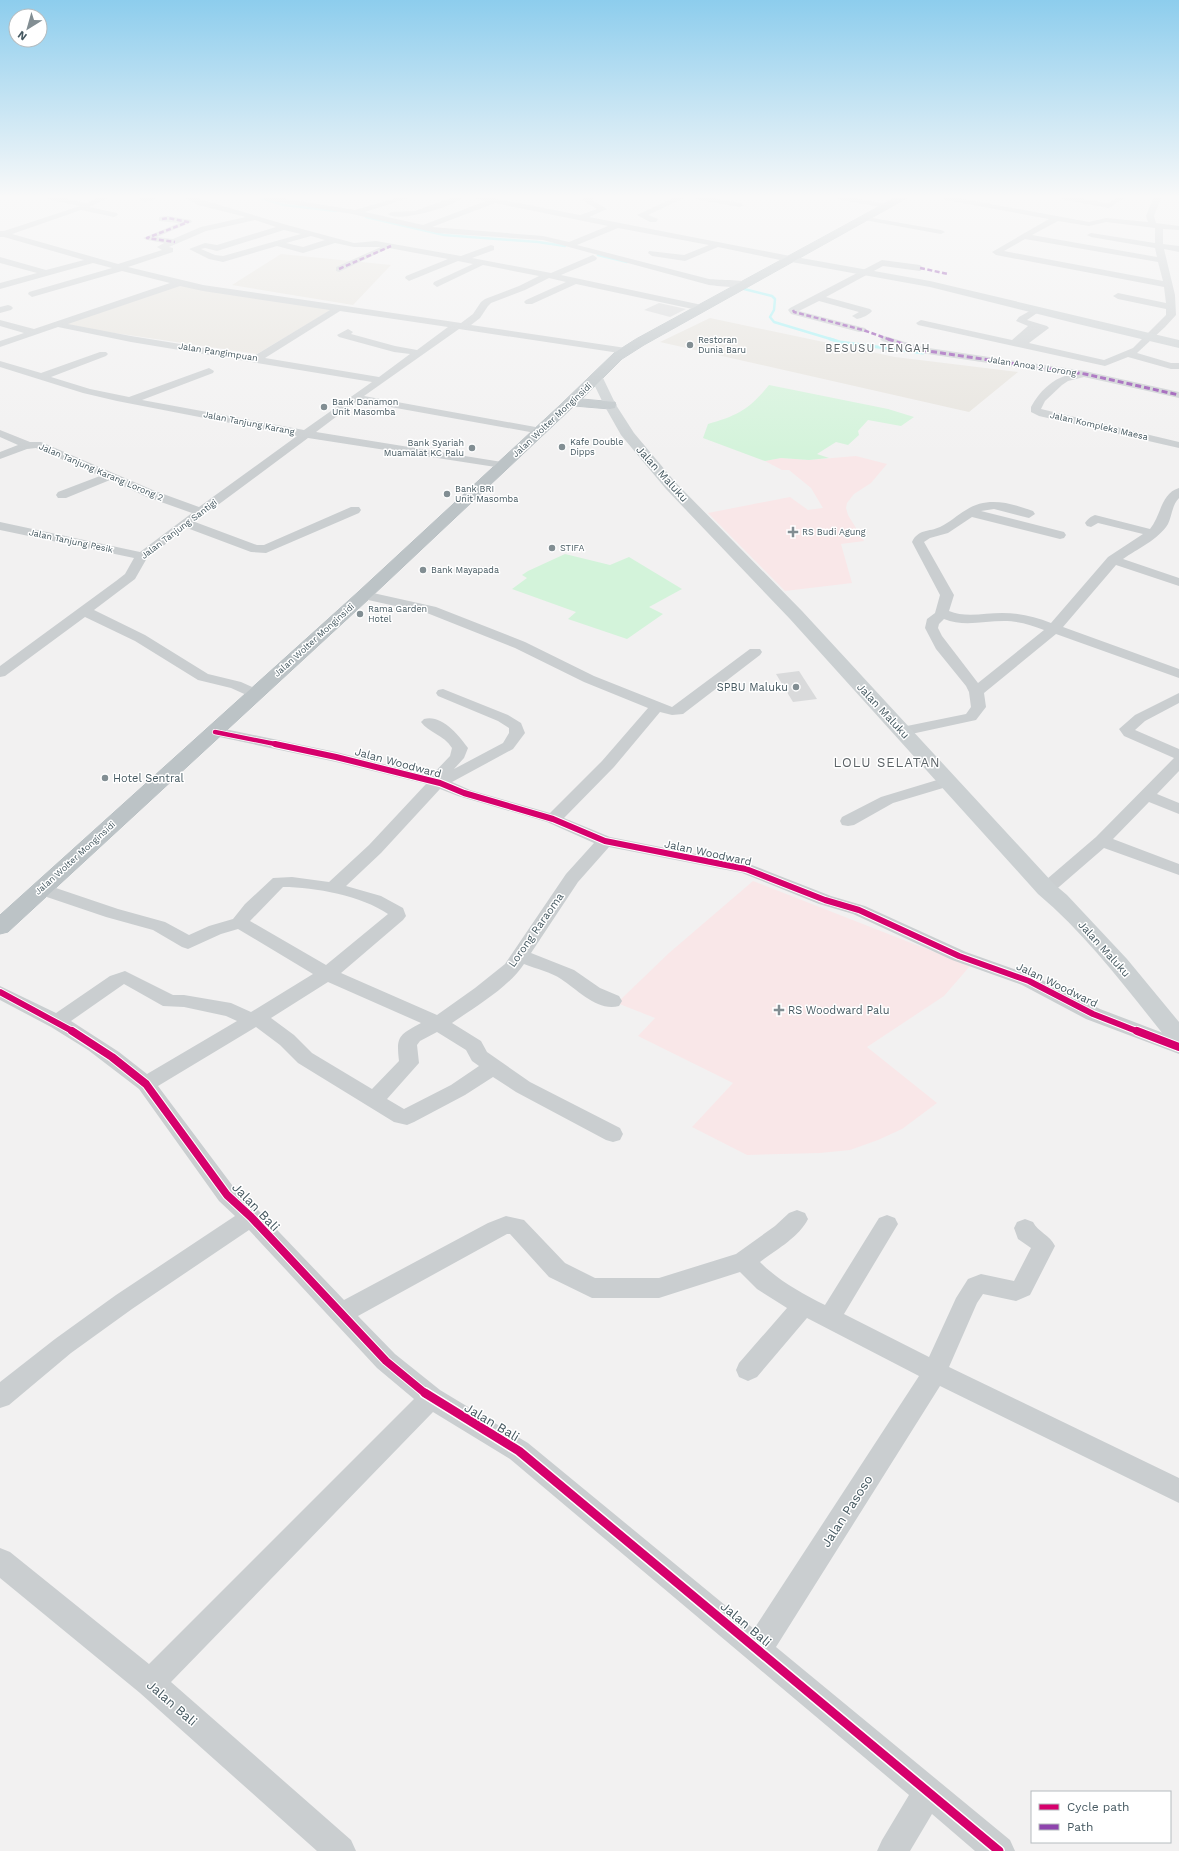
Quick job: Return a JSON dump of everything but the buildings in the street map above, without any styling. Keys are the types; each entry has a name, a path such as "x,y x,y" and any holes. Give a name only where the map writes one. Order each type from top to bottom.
{"highway":[{"name":"Jalan Wolter Monginsidi","path":"0,926 215,732 626,351 745,284"},
{"path":"572,402 610,405"}],"main road":[{"path":"931,284 1035,311 1179,344"},
{"name":"Jalan Maluku","path":"597,378 610,405 628,435 672,486 796,615 1046,889 1059,900 1119,964 1179,1038"}],"street":[{"path":"32,294 65,284"},
{"path":"83,284 94,284"},
{"path":"0,344 175,284"},
{"path":"188,284 626,351"},
{"path":"306,434 420,353 477,316 484,304 488,301 530,284"},
{"path":"529,302 568,284"},
{"path":"591,284 702,308"},
{"path":"842,284 792,311 862,330"},
{"path":"1164,284 1167,285 1174,313"},
{"path":"1118,296 1174,313"},
{"path":"818,298 867,311 857,316"},
{"path":"258,358 339,308"},
{"path":"1035,311 1021,320 1035,325"},
{"path":"1062,380 1085,374 1126,353 1136,350 1174,313"},
{"path":"0,323 33,332"},
{"path":"921,323 1105,363"},
{"name":"Jalan Pangimpuan","path":"55,324 124,338 258,358 381,380"},
{"path":"921,350 952,330"},
{"path":"348,332 342,335 394,349 420,353"},
{"name":"Jalan Anoa 2 Lorong","path":"885,339 921,350 1085,374 1179,395"},
{"path":"1126,353 1171,366 1179,366"},
{"path":"41,377 103,354"},
{"name":"Jalan Tanjung Karang","path":"0,364 87,391 130,400 306,434 502,465"},
{"path":"130,400 209,371"},
{"path":"1062,380 1108,385 1179,401"},
{"name":"Jalan Kompleks Maesa","path":"1062,380 1039,400 1035,410 1039,413 1179,445"},
{"path":"356,398 540,431"},
{"path":"0,433 28,445"},
{"name":"Jalan Tanjung Santigi","path":"0,673 121,584 130,576 142,556 306,434"},
{"name":"Jalan Tanjung Karang Lorong 2","path":"0,456 28,445 37,444 151,494 201,512"},
{"path":"62,495 110,476"},
{"path":"976,692 1054,630 1113,560 1153,533 1162,523 1176,498"},
{"path":"931,623 942,613 947,595 918,542 919,538 924,535 945,530 983,506 990,505 1029,514"},
{"path":"186,523 255,549 266,549 355,510"},
{"path":"970,513 1060,535"},
{"path":"1091,522 1095,519 1101,520 1153,533"},
{"name":"Jalan Tanjung Pesik","path":"0,526 142,556"},
{"path":"1113,560 1179,582"},
{"path":"364,595 432,610 520,645 589,679 672,711 678,711 755,652"},
{"path":"84,611 140,638 183,664 196,674 236,685 256,694"},
{"path":"942,613 956,619"},
{"path":"931,623 956,619 1004,617 1027,619 1179,674"},
{"path":"902,732 971,718 979,707 976,692 938,640 931,628 931,623"},
{"path":"333,888 375,849 438,783 508,746 517,733 516,726 503,718 443,693"},
{"path":"1179,697 1140,718 1127,729 1129,733 1179,755"},
{"path":"553,819 608,764 658,706"},
{"path":"429,722 446,731 460,748 457,758 439,773 438,783"},
{"name":"Jalan Woodward","path":"215,732 336,756 438,783 464,793 553,819 605,841 746,869 825,900 859,910 959,956 1029,981 1092,1014 1179,1047"},
{"path":"1046,889 1102,841 1179,762"},
{"path":"848,821 886,800 947,782"},
{"path":"1147,795 1179,809"},
{"name":"Lorong Raraoma","path":"374,1100 409,1063 408,1040 438,1023 482,993 512,968 572,878 605,841"},
{"path":"1102,841 1179,870"},
{"path":"41,889 112,913 159,926 188,943 215,930 239,923 251,908 279,882 292,882 333,888 364,896 382,903 397,912 397,916 327,974 146,1084"},
{"path":"239,923 327,974 438,1023 474,1046 479,1056 493,1067 523,1086 613,1134"},
{"path":"520,956 568,974 593,993 612,1001"},
{"path":"57,1021 117,980 125,977 170,1001 184,1001 231,1010 255,1019 283,1037 305,1058 401,1118 405,1118 458,1090 493,1067"},
{"name":"Jalan Bali","path":"0,992 57,1021 84,1038 131,1071 146,1084 196,1155 227,1195 342,1313 386,1361 431,1398 519,1451 758,1649 998,1851"},
{"name":"Jalan Bali","path":"0,1397 63,1346 124,1302 250,1217"},
{"path":"342,1313 496,1229 506,1225 516,1226 557,1270 592,1288 659,1288 742,1261 783,1232 797,1219"},
{"path":"829,1319 887,1224"},
{"name":"Jalan Pasoso","path":"758,1649 935,1372 968,1298 976,1286 981,1284 1016,1292 1022,1288 1044,1246 1026,1233 1025,1228"},
{"path":"742,1261 765,1282 803,1306 1179,1491"},
{"path":"748,1370 803,1306"},
{"path":"150,1683 431,1398"},
{"name":"Jalan Bali","path":"0,1561 150,1683 340,1851"},
{"path":"893,1851 928,1793"}],"shaded area":[{"path":"233,284 373,284 353,305"},
{"path":"179,285 334,308 257,354 94,330 62,323"},
{"path":"710,318 895,357 1018,372 969,412 660,342"},
{"name":"RS Budi Agung","path":"856,456 887,464 871,483 854,494 847,503 846,508 848,515 864,541 841,544 852,583 785,591 708,513 790,497 808,510 823,508 811,488 789,470 782,470 765,461 781,458 809,460"},
{"name":"RS Woodward Palu","path":"753,881 970,966 944,996 867,1047 937,1103 902,1129 878,1140 850,1150 820,1153 747,1155 692,1127 733,1083 638,1036 655,1018 617,1003 669,953"}],"green space":[{"path":"769,385 888,409 914,417 901,426 868,420 858,431 859,435 848,445 836,442 817,454 829,458 809,460 781,458 765,461 703,438 708,424 727,418 749,406"},
{"path":"565,554 610,565 629,557 682,589 649,607 663,614 627,639 568,619 576,612 512,589 527,578 522,575 528,571"}],"waterway":[{"path":"740,288 772,296 775,299 774,310 770,317 774,322 834,340"},
{"path":"830,339 840,342 923,353"}],"marked path":[{"path":"793,310 794,312 863,330 921,350 1085,374 1179,395"}],"cycle path":[{"path":"215,732 336,757 440,783 464,793 553,819 605,841 746,869 825,900 859,910 959,956 1029,981 1093,1014 1179,1047"},
{"path":"0,992 76,1033 130,1070 146,1084 227,1195 251,1217 386,1361 431,1398 519,1451 999,1851"}],"place":[{"name":"Restoran Dunia Baru","path":"690,345"},
{"name":"Bank Danamon Unit Masomba","path":"324,407"},
{"name":"Kafe Double Dipps","path":"562,447"},
{"name":"Bank Syariah Muamalat KC Palu","path":"472,448"},
{"name":"Bank BRI Unit Masomba","path":"447,494"},
{"name":"RS Budi Agung","path":"793,532"},
{"name":"STIFA","path":"552,548"},
{"name":"Bank Mayapada","path":"423,570"},
{"name":"Rama Garden Hotel","path":"360,614"},
{"name":"SPBU Maluku","path":"796,687"},
{"name":"Hotel Sentral","path":"105,778"},
{"name":"RS Woodward Palu","path":"779,1010"}],"district":[{"name":"BESUSU TENGAH","path":"878,348"},
{"name":"LOLU SELATAN","path":"887,762"}]}
